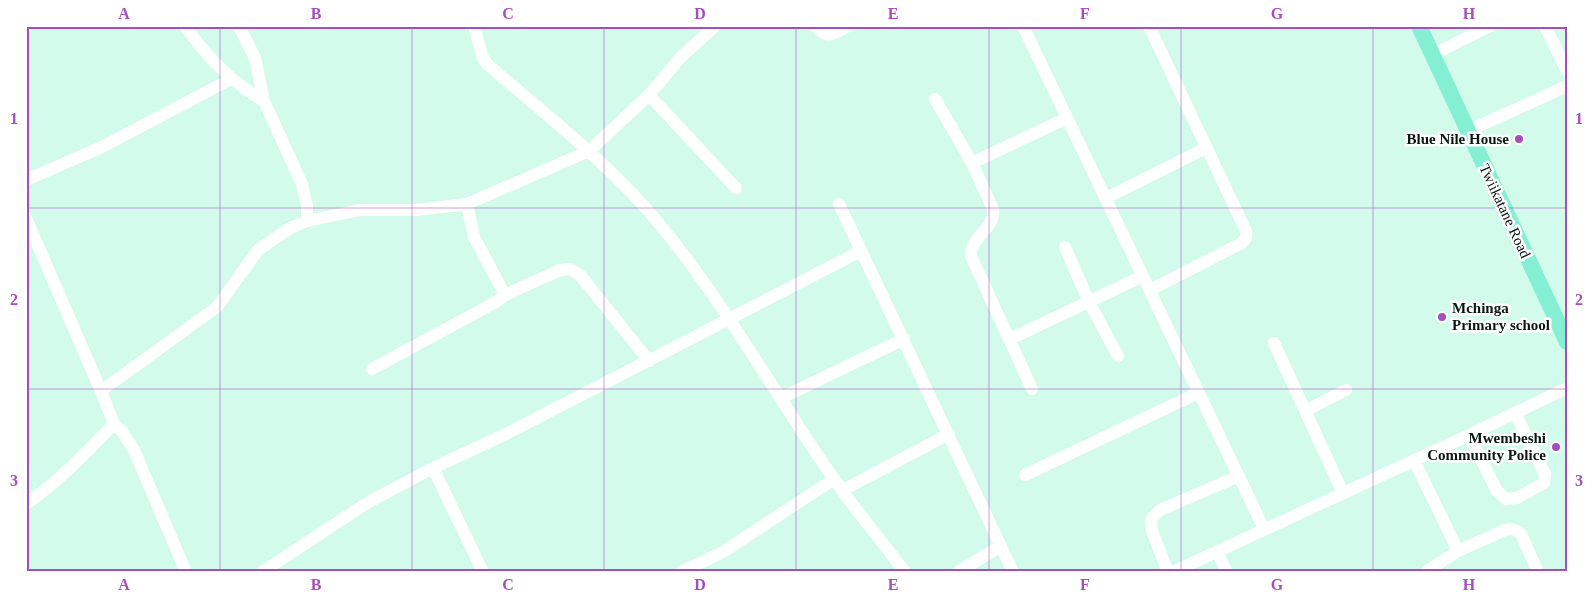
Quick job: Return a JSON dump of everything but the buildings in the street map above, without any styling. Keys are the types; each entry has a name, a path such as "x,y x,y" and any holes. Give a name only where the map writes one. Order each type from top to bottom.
{"main road":[{"name":"Twiikatane Road","path":"1419,26 1567,342"}],"street":[{"path":"185,26 212,61 242,88 264,101"},
{"path":"238,26 255,58 264,101 302,184 306,201 307,221"},
{"path":"474,26 483,58 488,65 589,151 642,205 729,320 834,479 906,572"},
{"path":"101,391 217,307 251,258 265,244 290,228 307,221 360,210 416,210 467,204 589,151 649,95 680,58 715,26"},
{"path":"814,26 822,34 826,35 830,35 848,26"},
{"path":"1023,26 1264,529"},
{"path":"1150,26 1247,236 1240,244 1150,290"},
{"path":"1432,55 1490,26"},
{"path":"1545,26 1567,71"},
{"path":"26,180 102,147 232,79"},
{"path":"1468,131 1567,86"},
{"path":"649,95 736,188"},
{"path":"935,99 972,163 993,208 994,215 990,225 973,245 971,256 1032,389"},
{"path":"972,163 1068,118"},
{"path":"1106,198 1206,148"},
{"path":"467,204 474,237 505,295"},
{"path":"839,204 1014,572"},
{"path":"26,218 114,424 121,430 134,450 186,572"},
{"path":"1065,248 1089,302 1118,356"},
{"path":"262,572 367,503 433,468 506,434 861,251"},
{"path":"372,369 496,302 505,295 560,270 570,269 580,275 649,360"},
{"path":"1010,339 1143,276"},
{"path":"781,398 904,339"},
{"path":"1274,343 1343,493"},
{"path":"1173,572 1470,435 1567,388"},
{"path":"1305,411 1346,390"},
{"path":"1025,475 1198,393"},
{"path":"1470,435 1497,491 1506,498 1517,498 1544,483 1545,474 1515,413"},
{"path":"26,504 71,468 114,424"},
{"path":"843,490 949,434"},
{"path":"1414,460 1458,551"},
{"path":"433,468 483,572"},
{"path":"1168,572 1152,531 1151,519 1160,510 1238,476"},
{"path":"681,572 723,552 834,479"},
{"path":"1426,572 1458,551 1512,528 1521,534 1538,572"},
{"path":"958,572 1002,546"},
{"path":"1217,551 1227,572"}],"place":[{"name":"Blue Nile House","path":"1519,139"},
{"name":"Mchinga Primary school","path":"1442,317"},
{"name":"Mwembeshi Community Police","path":"1556,447"}]}
